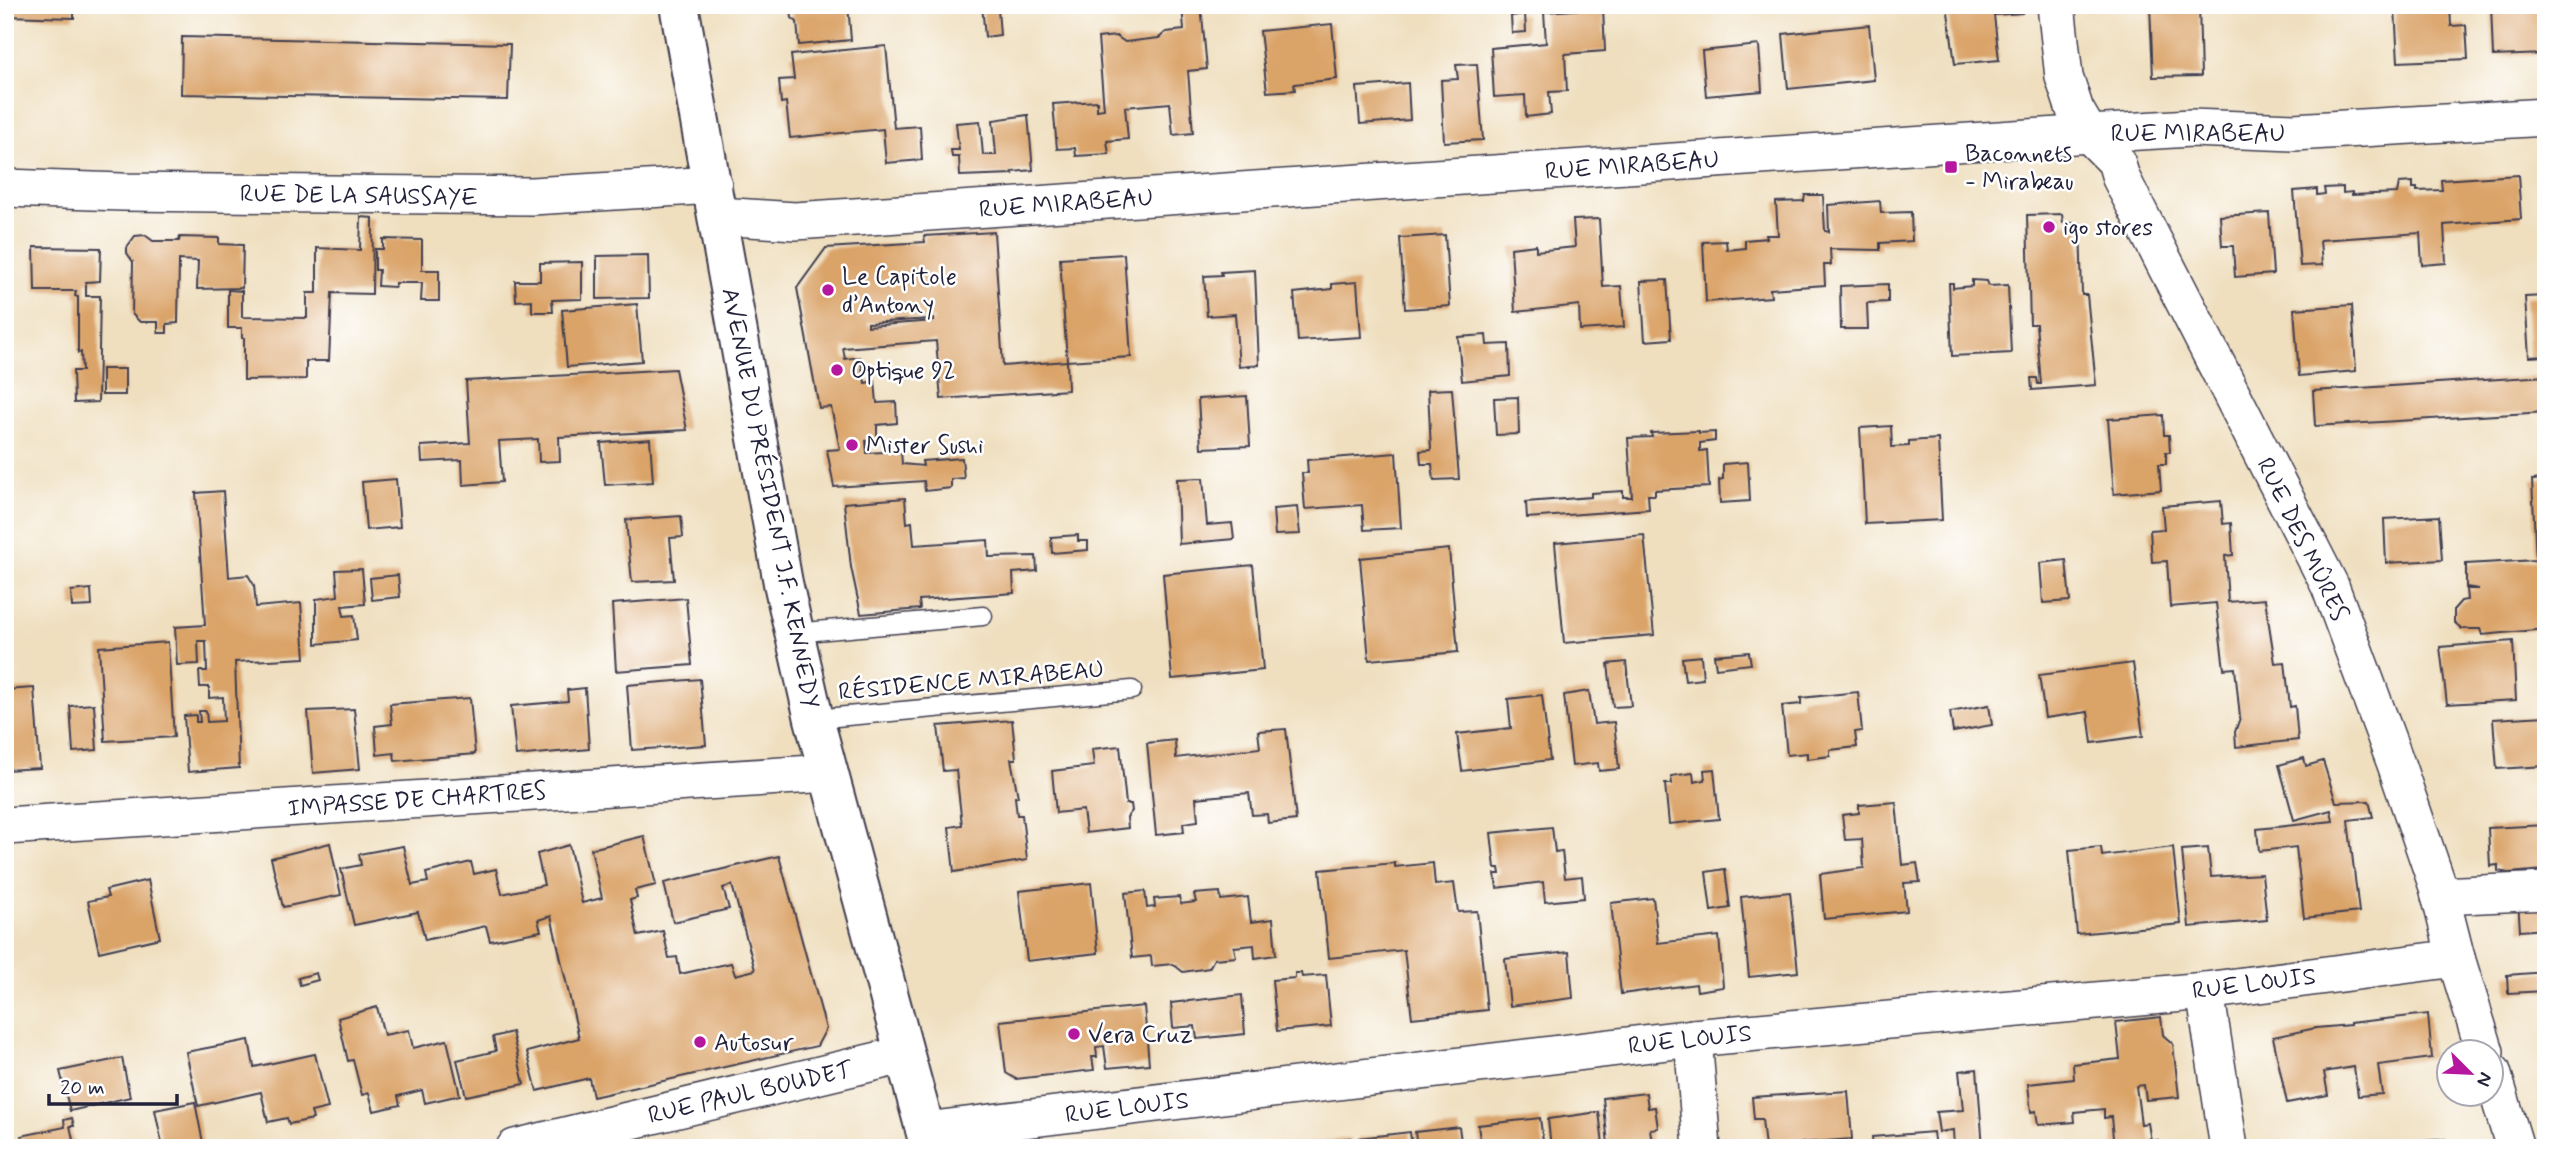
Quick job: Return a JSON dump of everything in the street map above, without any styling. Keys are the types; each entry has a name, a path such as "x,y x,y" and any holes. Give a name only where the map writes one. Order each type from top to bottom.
{"street":[{"name":"AVENUE DU PRÉSIDENT J.F. KENNEDY","path":"679,5 783,583 814,719 903,1055 928,1139"},
{"name":"RUE DES MÛRES","path":"2056,5 2064,77 2075,110 2089,134 2116,161 2121,178 2330,586 2396,764 2440,896 2481,1038"},
{"name":"RUE MIRABEAU","path":"716,201 795,221 2190,128 2294,132 2546,117"},
{"name":"RUE DE LA SAUSSAYE","path":"5,188 716,201"},
{"name":"IMPASSE DE CHARTRES","path":"5,826 829,773"},
{"path":"2440,896 2546,891"},
{"name":"RUE LOUIS","path":"928,1139 1693,1038 2205,991 2456,958"},
{"path":"2205,991 2229,1148"},
{"path":"1693,1038 1702,1148"},
{"name":"RUE PAUL BOUDET","path":"515,1148 903,1055"},
{"path":"2502,1108 2515,1148"}],"lane":[{"path":"794,633 984,616"},
{"name":"RÉSIDENCE MIRABEAU","path":"814,719 1132,690"}],"path":[{"path":"514,5 520,9"}],"building":[{"path":"5,5 74,5 74,18 5,16"},
{"path":"793,5 848,5 851,40 799,45 797,22 792,18"},
{"path":"982,5 1019,7 998,9 1000,35 985,37"},
{"path":"1182,5 1201,5 1207,69 1188,71 1193,133 1173,135 1170,103 1125,107 1128,139 1107,141 1109,154 1076,156 1075,148 1057,149 1053,104 1097,101 1097,110 1104,109 1098,38 1116,36 1125,42 1159,38 1166,32 1184,30"},
{"path":"1947,5 2021,5 2022,13 1994,15 1999,60 1955,64"},
{"path":"2199,5 2201,76 2153,77 2150,6"},
{"path":"2450,5 2451,26 2466,25 2468,59 2398,62 2395,8"},
{"path":"2491,5 2546,5 2546,54 2493,56"},
{"path":"1603,8 1605,51 1565,54 1567,91 1549,92 1551,114 1526,117 1525,95 1494,97 1491,48 1546,43 1544,12"},
{"path":"1525,14 1526,32 1512,33 1511,16"},
{"path":"1332,24 1337,79 1294,84 1295,90 1267,92 1260,31"},
{"path":"1869,25 1874,80 1788,89 1783,34"},
{"path":"182,37 510,44 508,100 181,94"},
{"path":"1759,45 1762,91 1706,96 1702,51"},
{"path":"886,46 894,128 920,126 922,160 886,163 883,129 790,138 786,102 781,103 779,80 794,79 791,55"},
{"path":"1477,64 1483,140 1444,142 1441,80 1458,79 1456,65"},
{"path":"1408,83 1410,120 1360,124 1357,87"},
{"path":"1028,115 1033,170 1012,172 1013,174 960,176 959,157 952,157 951,150 959,150 956,123 980,121 983,155 996,155 993,120"},
{"path":"2518,175 2521,219 2444,225 2446,263 2422,265 2420,233 2320,240 2322,265 2300,266 2294,191 2317,189 2317,195 2325,194 2324,188 2343,187 2343,193 2352,192 2352,195 2397,193 2399,183 2413,182 2413,188 2417,188 2417,191 2442,190 2441,180"},
{"path":"1805,195 1823,195 1825,231 1829,232 1828,205 1880,201 1881,213 1911,212 1912,241 1880,243 1880,250 1830,249 1831,265 1824,265 1825,285 1770,289 1771,297 1706,302 1703,242 1726,241 1727,250 1745,248 1745,240 1778,235 1776,202 1804,201"},
{"path":"2269,213 2273,274 2235,277 2233,246 2222,246 2220,216"},
{"path":"2062,214 2063,223 2080,223 2082,295 2087,295 2096,385 2032,390 2031,378 2037,378 2038,384 2041,384 2036,324 2030,324 2027,215"},
{"path":"361,217 373,218 372,294 332,293 329,361 306,361 306,379 244,380 244,338 242,328 228,328 228,290 242,291 242,317 307,318 307,293 317,293 317,248 360,250"},
{"path":"1599,219 1603,287 1621,286 1624,327 1580,330 1579,305 1515,312 1511,248 1536,245 1536,251 1575,247 1573,220"},
{"path":"994,232 1003,366 1067,361 1068,390 941,399 936,341 843,348 845,359 860,357 865,383 875,381 877,403 896,402 897,423 877,425 877,440 866,441 867,453 901,451 902,464 923,466 922,461 962,458 964,478 951,479 951,488 925,491 924,481 834,487 827,450 840,449 831,407 819,408 797,288 826,248 925,242 924,236","holes":["934,321 868,326 868,323"]},
{"path":"145,235 153,241 179,241 180,237 219,238 219,244 243,245 242,288 197,289 198,261 179,260 178,323 167,324 167,333 158,333 158,322 140,322 132,314 133,262 127,253 127,247 135,236"},
{"path":"1445,235 1450,306 1405,309 1400,238"},
{"path":"383,239 422,240 422,270 439,270 439,301 421,301 422,283 395,283 395,287 378,286 379,270 375,270 375,249 383,249"},
{"path":"34,247 101,248 100,281 86,282 86,296 100,296 98,402 74,403 73,371 82,371 81,352 78,353 78,297 75,296 76,291 35,291"},
{"path":"1124,254 1131,357 1067,361 1060,258"},
{"path":"648,255 649,298 597,299 597,256"},
{"path":"582,262 582,299 552,300 553,312 532,312 532,300 516,301 515,281 540,281 540,263"},
{"path":"1255,270 1259,365 1239,367 1235,314 1207,316 1204,276"},
{"path":"1667,280 1671,339 1645,341 1641,281"},
{"path":"1972,280 1987,281 1989,286 2008,285 2011,353 1952,356 1949,283 1953,283 1953,288 1972,286"},
{"path":"1357,282 1361,337 1298,341 1294,293 1332,289 1332,284"},
{"path":"1888,284 1888,302 1867,303 1868,329 1841,329 1840,286"},
{"path":"2546,296 2546,356 2529,357 2525,297"},
{"path":"637,304 642,361 567,367 562,310"},
{"path":"2352,305 2356,371 2299,376 2294,309"},
{"path":"1486,335 1487,345 1509,344 1510,376 1462,381 1458,337"},
{"path":"102,369 125,369 125,395 102,395"},
{"path":"675,369 687,430 559,437 560,461 539,462 538,439 499,441 502,482 463,485 462,460 422,462 421,446 470,443 466,381"},
{"path":"2546,376 2546,412 2315,426 2313,391"},
{"path":"1452,389 1459,479 1434,480 1432,464 1421,464 1420,451 1431,450 1428,390"},
{"path":"1247,396 1250,446 1201,448 1198,399"},
{"path":"1518,397 1519,434 1496,435 1494,398"},
{"path":"2163,415 2164,435 2169,435 2170,452 2166,452 2166,464 2159,464 2161,490 2114,494 2108,419"},
{"path":"1891,426 1892,447 1909,446 1909,441 1938,439 1942,520 1865,524 1860,428"},
{"path":"1715,432 1715,441 1700,443 1700,451 1707,450 1709,487 1655,490 1655,495 1648,495 1649,509 1527,518 1526,502 1591,497 1591,493 1623,491 1623,497 1632,497 1628,438 1652,437 1651,433"},
{"path":"650,439 653,482 605,485 601,443"},
{"path":"1396,453 1401,528 1364,530 1362,505 1305,509 1302,473 1308,473 1307,460"},
{"path":"1748,462 1750,501 1720,503 1719,480 1723,479 1723,464"},
{"path":"1203,478 1207,525 1232,523 1234,539 1179,544 1177,479"},
{"path":"396,479 400,527 366,530 362,482"},
{"path":"2546,479 2546,629 2482,635 2480,629 2462,629 2454,622 2454,609 2461,601 2467,600 2466,589 2479,589 2466,587 2466,564 2536,560 2532,480"},
{"path":"223,491 229,577 248,575 254,585 256,607 301,603 305,658 235,662 239,768 188,772 184,716 196,715 196,722 200,722 199,711 206,711 207,722 224,721 223,697 209,698 209,687 200,687 199,671 207,671 206,641 198,641 199,664 177,665 175,627 205,625 196,493"},
{"path":"905,498 907,523 912,522 914,545 988,540 989,557 1036,556 1037,571 1013,573 1014,593 919,600 920,609 861,614 851,567 844,503"},
{"path":"2221,501 2223,524 2231,523 2233,555 2225,556 2228,602 2265,599 2275,663 2285,662 2290,707 2295,706 2298,740 2236,747 2235,732 2240,718 2235,668 2224,669 2216,603 2170,607 2167,561 2152,562 2150,530 2164,529 2162,506"},
{"path":"1297,507 1300,534 1275,535 1273,509"},
{"path":"681,516 683,537 670,538 674,580 632,582 626,520"},
{"path":"2439,516 2442,560 2386,563 2384,519"},
{"path":"1078,535 1078,541 1088,541 1088,550 1052,553 1051,537"},
{"path":"1644,535 1654,635 1564,643 1555,543"},
{"path":"1449,549 1458,652 1369,660 1360,558"},
{"path":"2066,560 2070,601 2043,603 2040,563"},
{"path":"1253,565 1263,670 1172,679 1163,574"},
{"path":"362,569 365,604 342,606 344,616 354,615 357,640 316,644 316,599 338,596 336,570"},
{"path":"398,575 400,597 372,600 370,578"},
{"path":"91,589 92,606 72,607 71,591"},
{"path":"686,598 692,665 616,671 612,604"},
{"path":"2513,641 2516,700 2447,704 2440,647"},
{"path":"168,642 174,737 105,741 99,647"},
{"path":"1749,652 1751,664 1716,668 1714,655"},
{"path":"1701,656 1703,679 1685,681 1682,658"},
{"path":"1626,662 1631,706 1613,707 1608,664"},
{"path":"2133,663 2143,736 2092,743 2088,712 2045,718 2039,675"},
{"path":"700,679 706,745 632,750 627,685"},
{"path":"34,688 40,768 5,770 5,690"},
{"path":"585,688 589,749 516,756 511,706 568,701 567,690"},
{"path":"1589,691 1594,724 1614,722 1619,769 1599,771 1598,763 1572,766 1564,695"},
{"path":"1858,692 1862,731 1855,732 1857,747 1830,750 1830,756 1807,759 1807,753 1787,755 1782,706 1801,704 1801,698"},
{"path":"1542,695 1550,760 1462,771 1457,734 1511,728 1508,699"},
{"path":"470,698 475,754 395,761 394,753 377,755 375,726 392,724 390,704"},
{"path":"94,704 97,750 73,752 70,706"},
{"path":"1989,705 1992,725 1953,732 1950,712"},
{"path":"354,709 360,769 313,773 308,711"},
{"path":"2546,716 2546,766 2497,769 2493,719"},
{"path":"1012,720 1016,759 1011,759 1018,797 1015,797 1017,815 1022,815 1027,860 954,872 949,827 962,825 956,770 943,771 938,726"},
{"path":"1286,729 1296,820 1268,823 1267,814 1252,815 1249,793 1196,798 1198,821 1183,823 1184,832 1156,835 1147,743 1175,740 1176,758 1260,748 1258,731"},
{"path":"1120,746 1126,804 1131,804 1132,811 1127,817 1128,828 1086,833 1083,810 1056,813 1052,771 1094,766 1092,749"},
{"path":"2304,758 2306,766 2323,761 2336,802 2369,801 2373,817 2348,820 2359,912 2304,918 2296,847 2259,851 2257,829 2333,821 2331,810 2294,820 2279,765"},
{"path":"1714,769 1719,819 1669,824 1665,784 1672,784 1671,776 1693,773 1694,782 1705,780 1704,770"},
{"path":"1896,802 1902,865 1917,863 1920,882 1904,883 1907,911 1824,919 1820,874 1864,868 1862,839 1845,840 1842,815 1859,813 1859,805"},
{"path":"2546,825 2546,870 2508,873 2498,871 2498,865 2490,866 2488,828"},
{"path":"1552,827 1555,852 1562,851 1565,878 1582,876 1584,898 1545,902 1543,882 1497,888 1495,874 1500,874 1499,868 1495,868 1491,833"},
{"path":"644,836 656,885 635,890 637,898 630,900 638,936 663,931 669,958 677,957 680,974 731,963 735,975 755,970 732,885 723,888 729,909 673,922 664,883 779,856 826,1029 817,1046 593,1097 589,1078 537,1091 527,1052 579,1038 551,916 538,920 541,931 490,941 486,926 425,940 418,912 354,925 341,869 361,865 359,854 403,846 412,885 428,882 426,873 471,862 474,874 496,869 502,894 544,885 537,854 569,845 582,903 602,898 591,849"},
{"path":"330,843 341,895 283,907 271,858"},
{"path":"2101,847 2102,856 2173,847 2181,924 2077,934 2069,850"},
{"path":"2208,848 2211,877 2262,874 2267,920 2189,927 2182,850"},
{"path":"1395,863 1395,867 1433,863 1435,885 1454,883 1458,912 1477,911 1487,1010 1412,1018 1404,950 1329,958 1320,870"},
{"path":"1725,869 1730,908 1711,911 1706,872"},
{"path":"148,880 160,938 99,952 88,901 108,897 106,890"},
{"path":"1091,883 1098,953 1027,961 1019,891"},
{"path":"1145,891 1147,908 1155,907 1154,899 1179,897 1181,904 1196,902 1194,894 1220,892 1221,900 1248,897 1251,922 1273,919 1276,955 1255,958 1254,945 1234,947 1236,957 1214,959 1209,968 1183,972 1173,964 1152,966 1151,956 1132,958 1125,893"},
{"path":"1790,892 1798,972 1749,977 1741,897"},
{"path":"1653,898 1658,943 1719,936 1723,987 1697,991 1696,984 1621,994 1611,903"},
{"path":"2546,898 2546,929 2520,931 2518,900"},
{"path":"1569,952 1573,998 1510,1006 1505,959"},
{"path":"2546,972 2546,991 2508,993 2507,975"},
{"path":"316,973 318,980 300,985 298,978"},
{"path":"1295,973 1301,973 1302,977 1326,975 1331,1026 1277,1031 1272,980 1295,978"},
{"path":"1242,995 1245,1034 1197,1039 1195,1026 1173,1028 1171,1003"},
{"name":"Vera Cruz","path":"1144,1006 1149,1064 1107,1068 1104,1046 1096,1047 1097,1057 1092,1057 1094,1070 1016,1079 1006,1073 1000,1021"},
{"path":"377,1007 384,1035 409,1030 413,1048 447,1040 460,1095 425,1103 422,1090 398,1096 400,1105 374,1111 369,1093 362,1095 353,1060 348,1061 338,1018"},
{"path":"2428,1014 2432,1058 2378,1065 2382,1094 2358,1096 2354,1067 2324,1072 2328,1095 2287,1103 2273,1037 2316,1028"},
{"path":"2161,1017 2163,1035 2173,1044 2179,1097 2146,1100 2144,1085 2136,1086 2141,1124 2148,1123 2151,1141 2158,1140 2159,1148 2114,1148 2111,1117 2104,1118 2104,1109 2074,1112 2075,1122 2038,1125 2036,1111 2031,1112 2028,1084 2074,1079 2073,1064 2120,1059 2116,1022"},
{"path":"512,1032 524,1084 466,1096 457,1060 496,1051 493,1037"},
{"path":"249,1040 254,1067 315,1054 328,1108 311,1112 313,1119 289,1124 287,1118 268,1122 261,1092 198,1106 186,1052"},
{"path":"122,1058 130,1097 70,1111 60,1071"},
{"path":"1977,1069 1983,1148 1954,1148 1953,1130 1939,1132 1936,1112 1963,1110 1959,1071"},
{"path":"1848,1091 1852,1139 1802,1143 1803,1148 1765,1148 1762,1119 1754,1119 1752,1097"},
{"path":"1646,1093 1648,1108 1655,1107 1658,1128 1650,1129 1653,1148 1551,1148 1548,1119 1599,1112 1603,1145 1608,1144 1603,1098"},
{"path":"195,1102 204,1148 163,1148 155,1110"},
{"path":"72,1118 74,1126 70,1126 75,1148 24,1148 21,1136 65,1127 64,1120"},
{"path":"1540,1118 1544,1148 1481,1148 1478,1125"},
{"path":"1459,1127 1462,1148 1417,1148 1415,1132"},
{"path":"1410,1132 1412,1148 1360,1148 1359,1138"},
{"path":"1933,1132 1935,1148 1873,1148 1872,1137"},
{"path":"1350,1138 1351,1148 1298,1148 1297,1145"},
{"path":"2445,1139 2446,1148 2391,1148 2391,1144"}],"place":[{"name":"Baconnets - Mirabeau","path":"1951,167"},
{"name":"igo stores","path":"2049,227"},
{"name":"Le Capitole d’Antony","path":"828,290"},
{"name":"Optique 92","path":"837,370"},
{"name":"Mister Sushi","path":"852,445"},
{"name":"Vera Cruz","path":"1074,1034"},
{"name":"Autosur","path":"700,1042"}]}
